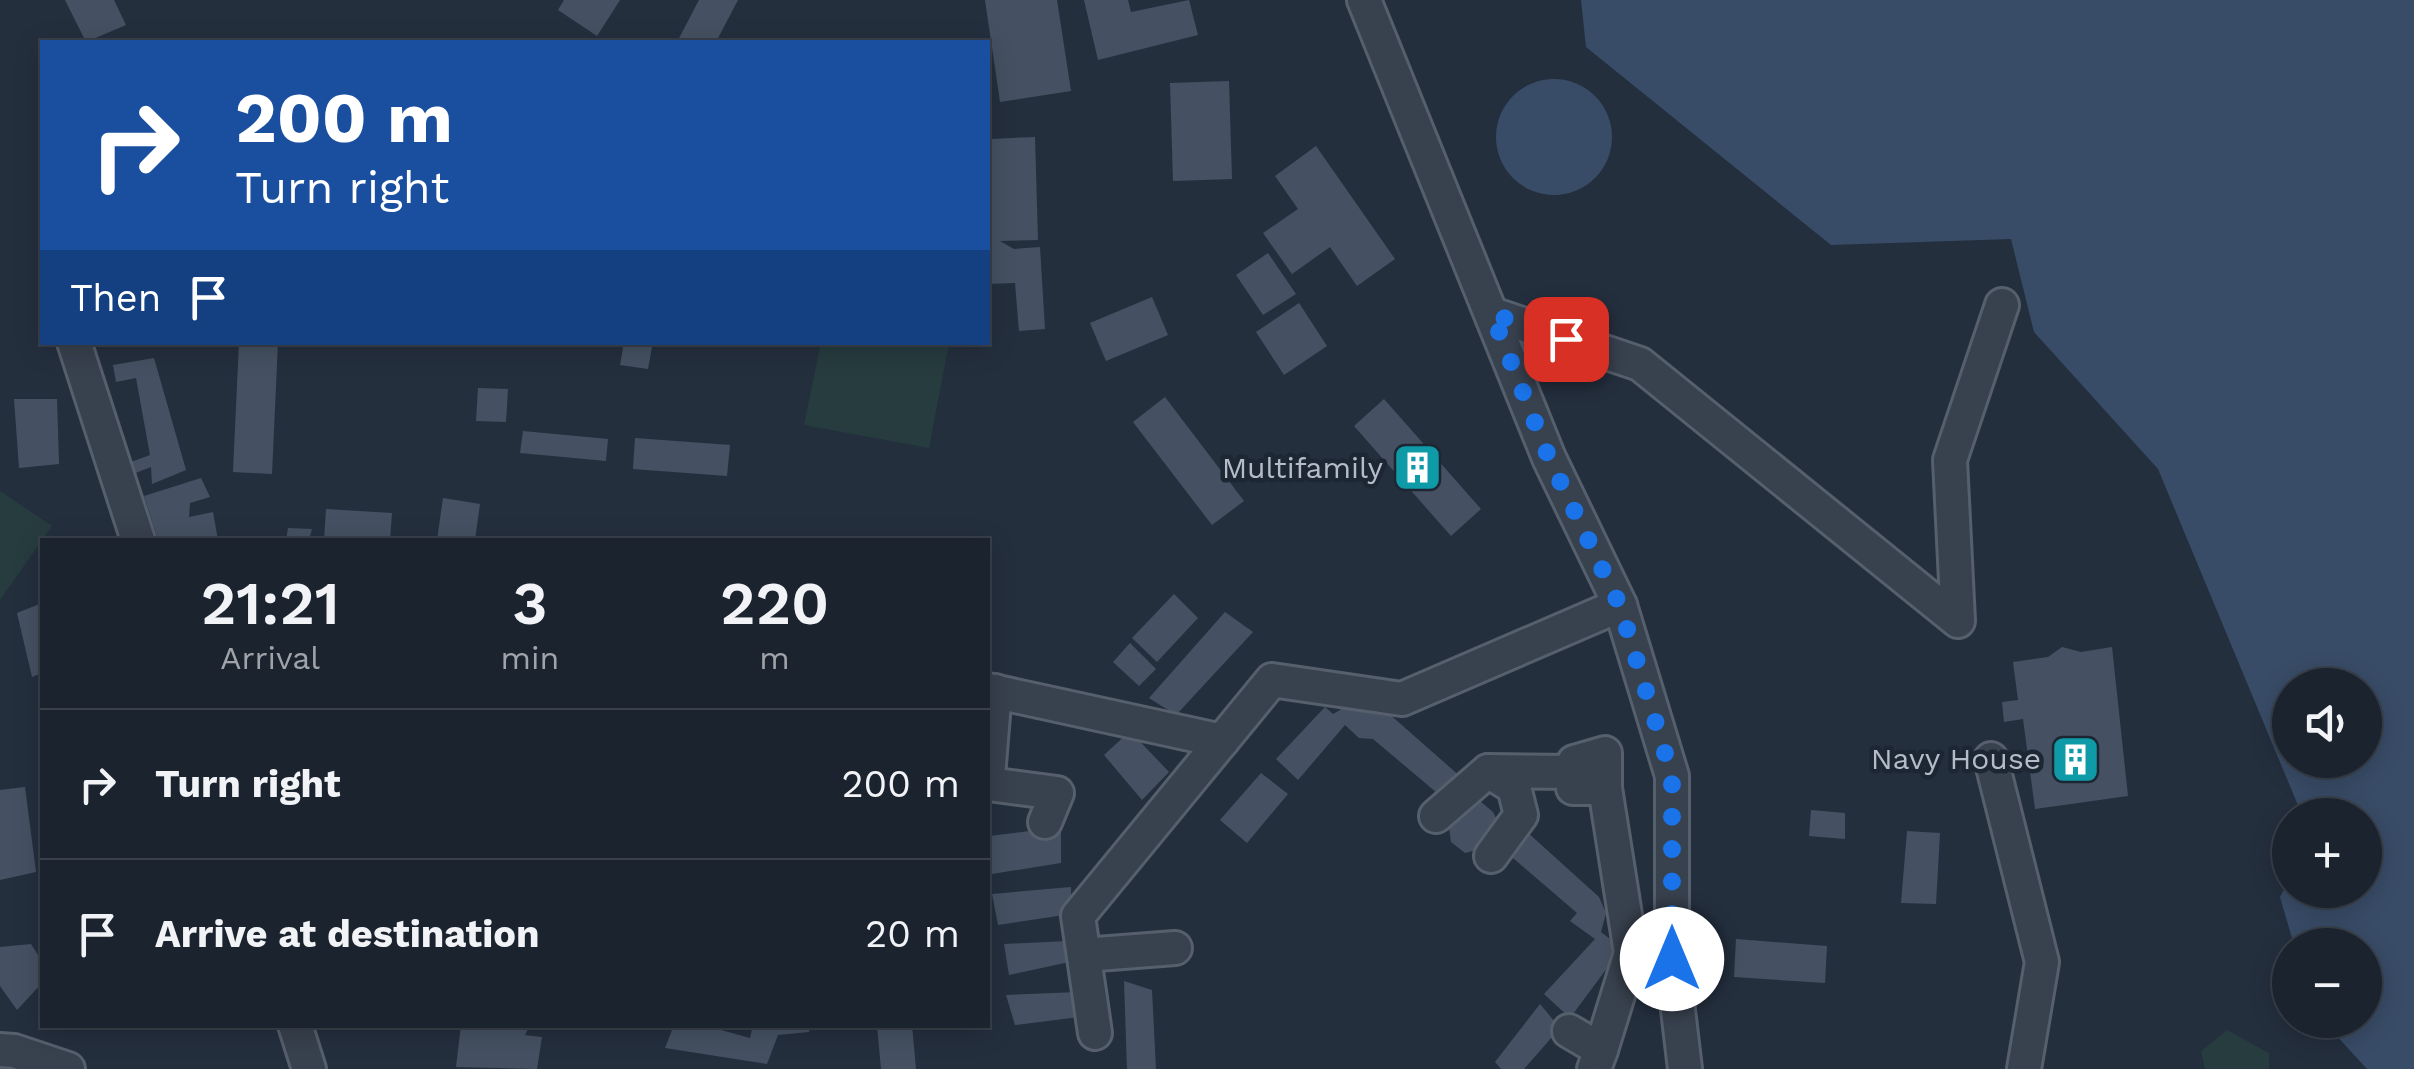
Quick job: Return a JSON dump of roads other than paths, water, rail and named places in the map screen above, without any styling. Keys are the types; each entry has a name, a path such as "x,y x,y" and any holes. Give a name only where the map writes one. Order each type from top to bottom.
{"street":[{"path":"1364,0 1549,458 1620,606 1672,776 1672,959 1685,1069"},
{"path":"1492,314 1640,364 1958,621 1950,460 2002,305"},
{"path":"75,345 137,538"},
{"path":"1095,1033 1078,916 1272,680 1402,699 1620,606"},
{"path":"990,720 991,690 1222,740"},
{"path":"1436,816 1488,771 1574,772 1574,762 1605,753 1606,788 1631,953 1598,1060 1569,1032"},
{"path":"1991,760 2042,962 2024,1069"},
{"path":"1488,771 1514,787 1521,815 1491,856"},
{"path":"990,780 1057,793 1044,822"},
{"path":"1084,956 1174,948"},
{"path":"295,1028 309,1069"},
{"path":"5,1045 68,1069"}],"water":[{"path":"1581,0 2414,0 2414,1069 2367,1069 2339,1038 2382,1038 2382,928 2289,928 2283,908 2382,908 2382,798 2295,798 2287,778 2382,778 2382,668 2272,668 2272,743 2158,469 2034,332 2011,239 1831,245 1586,47"},
{"path":"1554,79 1576,83 1595,96 1608,115 1612,137 1608,159 1595,178 1576,191 1554,195 1532,191 1513,178 1500,159 1496,137 1500,115 1513,96 1532,83"}],"place":[{"name":"Multifamily","path":"1418,468"},
{"name":"Navy House","path":"2076,759"}]}
